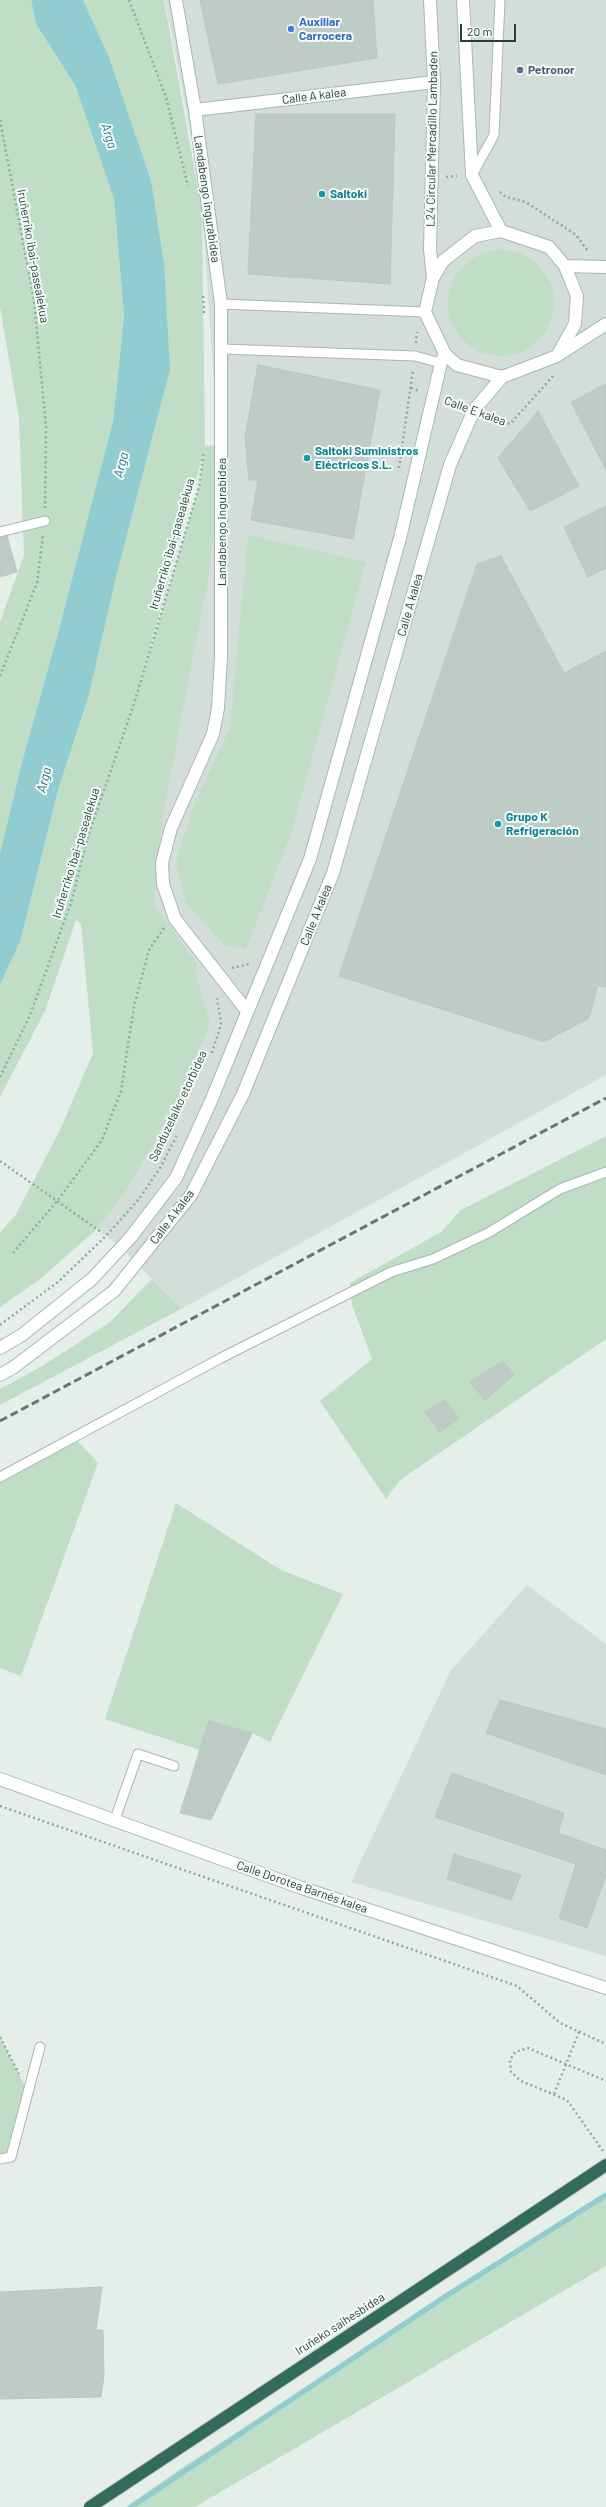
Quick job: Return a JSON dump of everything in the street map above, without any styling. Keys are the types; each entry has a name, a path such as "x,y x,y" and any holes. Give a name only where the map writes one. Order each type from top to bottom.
{"highway":[{"name":"Iruñeko saihesbidea","path":"90,2507 606,2165"}],"main road":[{"name":"Landabengo ingurabidea","path":"176,0 195,110 221,304 222,603 218,708 213,734 171,828 162,863 163,884 175,918 247,1010"},
{"name":"L24 Circular Mercadillo Lambaden","path":"430,0 434,82 430,249 433,278"},
{"path":"466,1 472,175 501,231"},
{"name":"Calle A kalea","path":"195,110 434,82"},
{"path":"557,356 575,324 576,296 565,266 549,247 501,231 475,236 442,261 433,278 422,312 443,358 457,365 502,377 557,356 606,324"},
{"path":"565,266 606,267"},
{"name":"Calle A kalea","path":"0,1348 22,1335 92,1280 132,1238 176,1178 211,1102 247,1010 310,859 400,538 443,358"},
{"name":"Calle A kalea","path":"0,1375 14,1367 114,1291 191,1195 243,1094 333,872 450,465 474,410 502,377"},
{"name":"Calle Dorotea Barnés kalea","path":"0,1779 114,1822 302,1888 606,1988"}],"lane":[{"path":"472,175 494,135 500,0"},
{"path":"221,304 422,312"},
{"path":"222,349 443,358"},
{"path":"0,532 45,521"},
{"path":"0,1477 221,1358 391,1272 440,1256 488,1233 560,1189 606,1172"},
{"path":"114,1822 138,1754 174,1766"},
{"path":"0,2159 11,2157 40,2047"}],"path":[{"path":"129,0 166,97 189,190"},
{"name":"Iruñerriko ibai-pasealekua","path":"0,120 34,301 46,427 45,521 37,583 0,676"},
{"path":"497,187 500,194 526,202 576,235 589,252 595,254"},
{"path":"202,290 205,321"},
{"path":"404,443 422,312"},
{"name":"Calle E kalea","path":"411,388 510,424 530,402"},
{"name":"Iruñerriko ibai-pasealekua","path":"0,1077 30,1015 71,903 88,836 134,704 199,487 205,446"},
{"path":"13,1253 58,1200 102,1140 121,1091 134,1006 149,950 167,923 175,918"},
{"name":"Sanduzelaiko etorbidea","path":"211,1056 222,1024 216,997"},
{"name":"Sanduzelaiko etorbidea","path":"0,1325 59,1281 106,1236 139,1199 160,1168 180,1130"},
{"path":"0,1161 58,1200 101,1232"},
{"name":"Calle Dorotea Barnés kalea","path":"0,1806 517,1986 530,1995 560,2023 606,2044"},
{"path":"554,2094 579,2032"},
{"path":"0,2037 28,2092"},
{"path":"606,2081 528,2048 515,2052 510,2060 511,2072 521,2081 567,2100 581,2118 606,2156"}],"shaded area":[{"path":"165,0 606,0 606,1075 181,1309 122,1248 58,1200 121,1091 218,445 201,189"},
{"path":"527,1585 606,1644 606,1956 351,1882 451,1670"}],"green space":[{"path":"0,0 31,0 36,24 75,85 114,199 124,316 113,421 58,633 22,762 0,853 0,622 24,555 19,418 0,307"},
{"path":"83,0 164,0 202,211 205,446 222,445 222,471 209,573 163,815 154,904 198,965 195,972 210,1024 179,1098 126,1191 97,1229 39,1280 0,1307 0,1232 15,1216 60,1130 93,1053 81,924 76,920 45,1011 0,1097 0,985 21,939 59,787 89,695 117,573 170,370 151,180 109,57","holes":["204,451 199,487 142,677"]},
{"path":"501,250 521,254 538,266 550,283 554,303 550,323 538,340 521,352 501,356 481,352 464,340 452,323 448,303 452,283 464,266 481,254"},
{"path":"248,535 366,562 291,834 246,949 224,945 186,904 176,862 192,809 230,728"},
{"path":"606,1136 606,1339 400,1480 386,1499 320,1401 372,1359 352,1305 350,1283 441,1232 461,1210","holes":["508,1220 484,1240 457,1248"]},
{"path":"152,1279 181,1309 0,1405 0,1389 44,1365 110,1322"},
{"path":"74,1437 98,1463 21,1676 0,1668 0,1477"},
{"path":"176,1503 281,1570 343,1594 270,1742 252,1733 209,1721 200,1750 105,1719"},
{"path":"0,2037 28,2092 11,2157 0,2159"},
{"path":"606,2193 606,2266 195,2507 126,2507 183,2467"}],"water":[{"name":"Arga","path":"31,0 83,0 109,57 151,180 164,264 170,370 117,573 89,695 59,787 21,939 0,985 0,853 22,762 58,633 113,421 124,316 114,199 75,85 36,24"}],"building":[{"name":"Auxiliar Carrocera","path":"200,0 373,0 377,58 218,84"},
{"name":"Saltoki","path":"256,114 395,114 390,284 248,274"},
{"name":"Saltoki Suministros Eléctricos S.L.","path":"258,365 380,390 353,539 251,520 258,480 249,480 245,437"},
{"path":"606,384 606,470 571,402"},
{"path":"538,411 579,486 530,511 498,458"},
{"path":"606,506 606,568 588,577 564,527"},
{"path":"7,536 17,572 0,577 0,538"},
{"name":"Grupo K Refrigeración","path":"501,556 564,673 606,651 606,987 598,985 589,1018 544,1042 339,976 477,564"},
{"path":"503,1361 514,1375 485,1400 470,1382"},
{"path":"444,1400 459,1418 440,1432 425,1412"},
{"path":"500,1700 606,1729 606,1775 486,1733"},
{"path":"209,1721 252,1733 211,1820 180,1813"},
{"path":"452,1773 564,1813 558,1833 606,1850 606,1875 587,1928 559,1918 576,1864 435,1817"},
{"path":"454,1854 521,1875 511,1900 447,1879"},
{"path":"102,2287 96,2330 103,2330 104,2376 101,2397 0,2399 0,2292"}],"waterway":[{"path":"131,2507 446,2296 606,2195"}],"railway":[{"path":"0,1421 606,1098"}],"place":[{"name":"Auxiliar Carrocera","path":"291,29"},
{"name":"Petronor","path":"520,70"},
{"name":"Saltoki","path":"322,194"},
{"name":"Saltoki Suministros Eléctricos S.L.","path":"307,458"},
{"name":"Grupo K Refrigeración","path":"498,824"}]}
